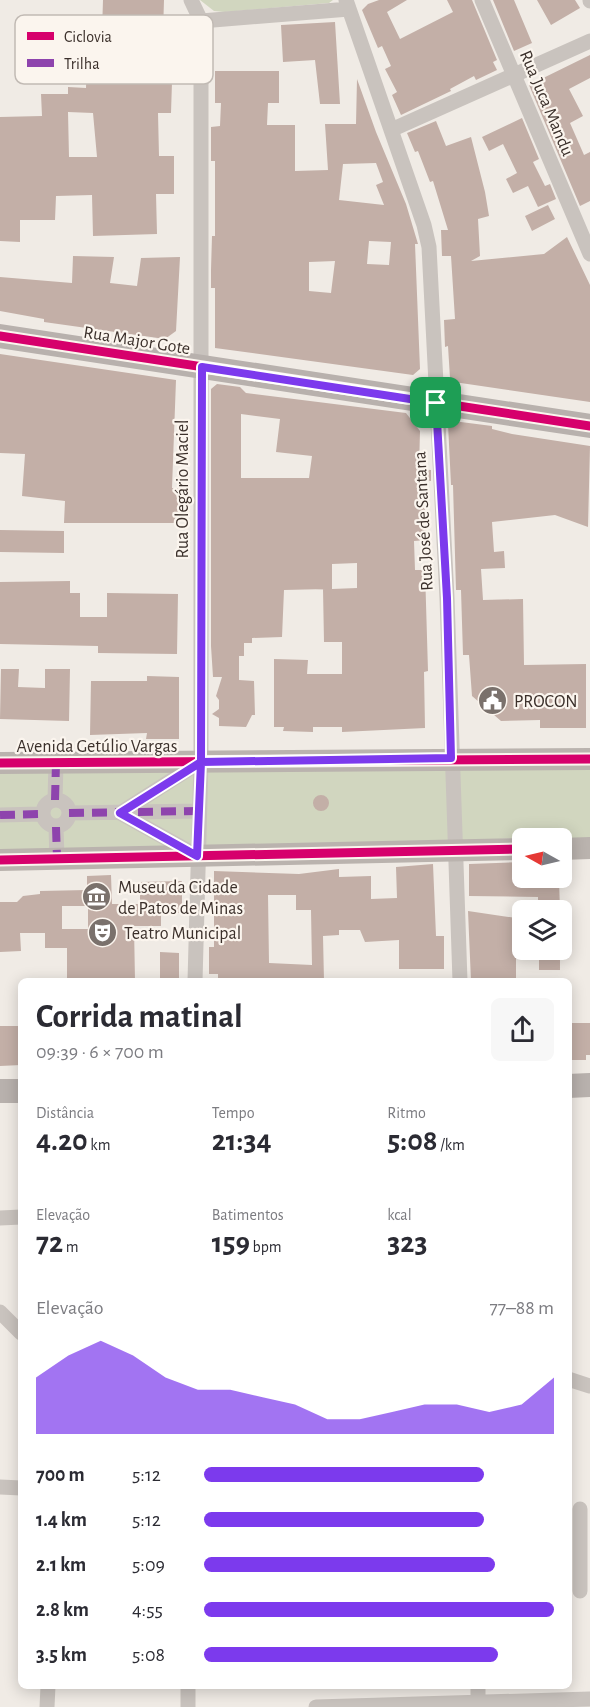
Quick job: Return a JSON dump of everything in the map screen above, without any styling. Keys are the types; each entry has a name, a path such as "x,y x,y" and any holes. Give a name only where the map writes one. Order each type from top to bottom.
{"main road":[{"name":"Rua Major Gote","path":"0,336 590,426"},
{"path":"572,1086 590,1085"},
{"path":"0,1091 18,1091"}],"street":[{"name":"Rua Olegário Maciel","path":"191,0 198,15"},
{"name":"Rua Juca Mandu","path":"482,0 590,254"},
{"path":"213,20 348,5"},
{"name":"Rua José de Santana","path":"348,5 424,225 429,247 447,598 460,978"},
{"path":"391,130 590,41"},
{"name":"Rua Olegário Maciel","path":"195,978 201,762 201,84"},
{"name":"Avenida Getúlio Vargas","path":"0,763 451,758 590,759"},
{"path":"120,813 201,762"},
{"path":"55,800 56,763"},
{"path":"55,800 64,802 69,813 66,822 56,826 46,822 42,814 45,806 55,800"},
{"path":"69,813 199,811"},
{"path":"120,813 197,856"},
{"path":"0,815 42,814"},
{"path":"56,826 57,859"},
{"path":"572,849 590,848"},
{"path":"0,860 512,849"},
{"path":"0,1218 18,1217"},
{"path":"0,1312 18,1330"},
{"path":"572,1380 590,1386"},
{"path":"0,1487 18,1488"},
{"path":"579,1509 580,1591"},
{"path":"47,1707 48,1689"},
{"path":"188,1689 188,1707"},
{"path":"478,1689 478,1705"},
{"path":"316,1707 478,1705 590,1699"}],"green space":[{"path":"200,0 333,0 329,3 225,12 214,11"},
{"path":"590,759 590,848 572,842 572,828 512,828 512,838 0,860 0,763"}],"building":[{"path":"103,0 164,0 164,15 103,15"},
{"path":"379,0 407,0 387,12 400,39 453,12 447,0 472,0 497,60 493,62 497,70 476,80 474,76 450,89 451,91 401,115 392,95 397,92 385,69 391,66 382,46 378,48 362,10 368,4"},
{"path":"493,0 514,0 532,43 514,51"},
{"path":"537,0 575,0 580,8 551,25"},
{"path":"335,22 340,104 320,104 315,60 283,62 281,25"},
{"path":"590,55 590,78 569,89 583,116 570,123 584,155 590,152 590,201 580,206 529,85"},
{"path":"215,71 279,71 279,103 268,103 267,125 295,125 295,171 328,170 325,124 356,124 357,79 406,204 418,244 415,244 420,369 413,375 215,348 215,288 211,288 211,270 212,236 215,236 215,161 211,161 211,127 220,126 221,103 215,103","holes":["376,163 383,182 376,185 384,205 339,200 343,164","369,241 391,242 389,265 367,264","335,261 331,293 309,291 309,262"]},
{"path":"86,84 172,84 171,113 158,113 159,156 174,156 174,194 156,194 157,234 93,236 92,195 56,196 55,220 20,220 20,242 0,241 0,117 42,116 41,94 68,94 68,87 86,88","holes":["68,112 93,113 97,157 69,157"]},
{"path":"522,118 539,159 533,162 545,186 550,184 556,199 538,207 528,186 513,193 506,179 517,173 503,144 489,151 482,137"},
{"path":"436,121 446,146 471,137 485,192 489,216 478,219 480,256 471,261 544,254 567,237 590,285 590,402 454,382 450,378 444,320 455,319 451,256 442,256 441,230 448,230 433,181 430,182 418,151 415,152 407,133"},
{"path":"548,205 555,219 532,231 525,216"},
{"path":"73,256 114,257 110,283 137,286 141,258 180,257 176,331 165,339 44,322 44,319 0,311 0,277 72,283"},
{"path":"0,354 176,380 172,488 179,488 179,523 64,523 65,501 22,496 25,454 0,453"},
{"path":"217,384 240,387 246,393 406,413 420,431 419,469 431,470 431,481 424,480 426,540 414,541 415,570 425,570 428,671 424,672 425,728 342,732 342,727 313,727 313,732 283,731 284,727 274,727 274,659 308,660 307,674 342,674 342,642 324,642 323,589 284,590 282,637 252,638 252,643 244,643 244,656 239,656 239,680 254,681 255,715 252,715 246,727 219,726 219,718 212,714 219,709 219,700 216,696 222,677 213,677 211,646 211,389","holes":["241,414 280,419 276,452 312,456 309,478 241,478","357,563 357,588 332,589 332,564"]},
{"path":"453,421 492,426 492,429 512,434 590,446 588,527 555,515 492,522 494,552 504,551 505,568 481,569 483,600 523,599 524,665 586,664 586,728 540,728 540,720 501,721 472,696 469,655 463,655 461,590 456,590 453,485 451,485 448,424"},
{"path":"0,530 64,531 64,553 0,552"},
{"path":"70,581 70,593 80,593 80,617 107,617 107,593 178,594 177,654 98,653 98,646 0,644 0,582"},
{"path":"1,669 19,669 18,687 45,688 45,669 70,669 69,721 0,719"},
{"path":"147,676 179,677 179,739 146,739 147,733 90,735 91,681 147,681"},
{"path":"318,795 324,795 329,803 327,809 318,811 313,806 313,800"},
{"path":"512,862 512,888 559,888 560,900 538,900 538,897 469,896 469,864"},
{"path":"433,864 436,936 444,936 444,969 399,969 399,940 365,942 360,930 339,930 339,935 323,936 324,978 218,978 218,974 209,974 209,947 214,947 214,871 299,874 339,869 339,877 371,876 371,899 397,898 396,867","holes":["268,895 296,895 296,910 311,910 312,965 269,963"]},
{"path":"111,875 112,904 140,904 140,882 182,881 182,913 161,913 161,926 134,926 135,978 67,978 67,948 45,948 45,933 20,933 21,951 0,952 0,902 17,902 23,896 40,894 40,891 87,890 87,876","holes":["62,906 88,906 88,929 62,929"]},
{"path":"468,911 512,917 512,960 516,960 516,978 471,978"},
{"path":"160,952 179,953 179,978 160,978"},
{"path":"539,960 560,960 560,970 539,970"},
{"path":"572,1023 590,1023 590,1055 586,1055 586,1060 572,1060"},
{"path":"0,1026 18,1026 18,1065 0,1066"}],"marked path":[{"path":"55,800 56,763"},
{"path":"194,854 120,813 197,764"},
{"path":"69,813 199,811"},
{"path":"0,815 42,814"},
{"path":"56,827 57,859"}],"cycle path":[{"path":"0,336 590,426"},
{"path":"0,763 590,759"},
{"path":"0,860 512,849"}],"place":[{"name":"PROCON","path":"493,701"},
{"name":"Museu da Cidade de Patos de Minas","path":"97,897"},
{"name":"Teatro Municipal","path":"103,933"}],"route":[{"path":"436,403 202,367 201,762 197,856 120,813 201,762 451,758 447,598 436,403"}]}
